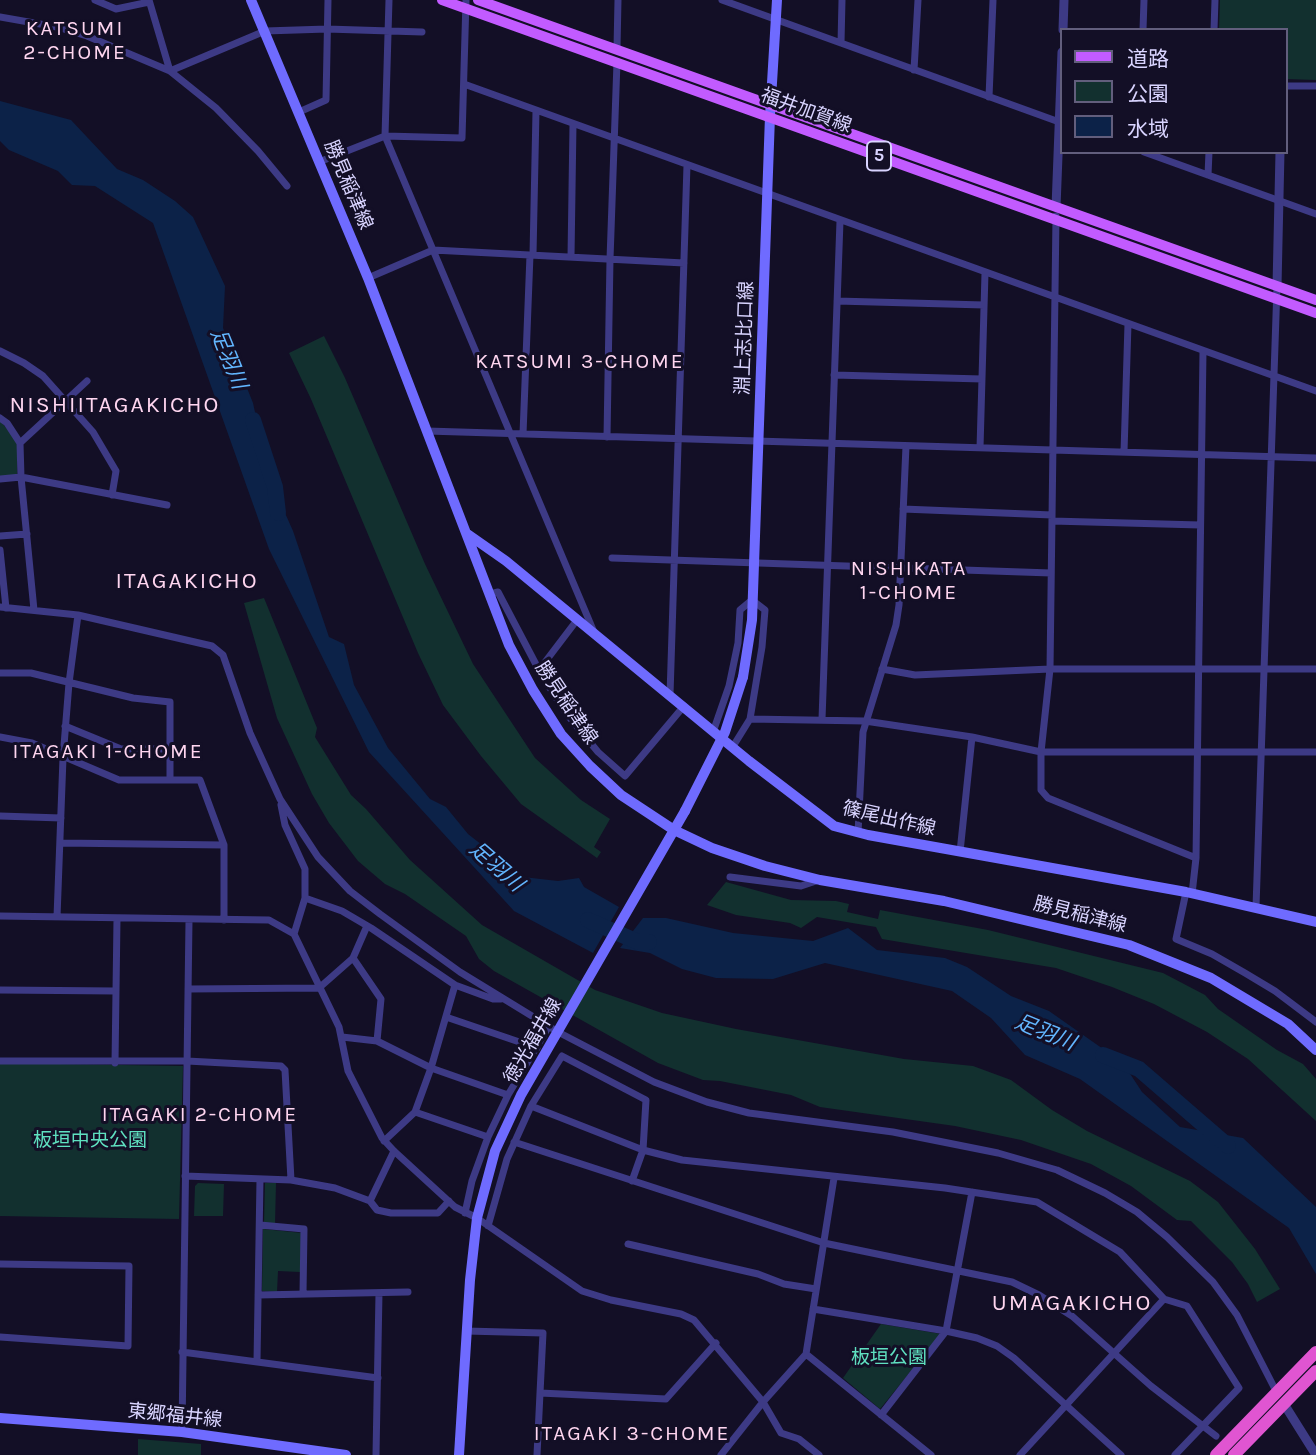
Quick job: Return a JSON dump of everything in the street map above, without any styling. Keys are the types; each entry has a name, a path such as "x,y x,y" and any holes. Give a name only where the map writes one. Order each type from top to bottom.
{"highway":[{"path":"1234,1455 1316,1352"},
{"path":"1216,1455 1316,1371"}],"main road":[{"name":"勝見稲津線","path":"251,0 368,278 509,645 561,734 590,766 621,795 672,833 765,866 820,880 944,901 1129,945 1171,960 1222,984 1288,1024 1316,1050"},
{"name":"福井加賀線","path":"442,0 466,4 617,62 1056,207 1316,300"},
{"name":"福井加賀線","path":"478,0 617,48 770,111 1055,220 1316,313"},
{"name":"淵上志比口線","path":"743,677 754,563 770,111 777,0"},
{"name":"篠尾出作線","path":"466,533 506,561 732,748 834,826 858,833 1189,893 1316,922"},
{"name":"徳光福井線","path":"458,1455 477,1217 495,1151 555,1032 685,811 725,732 743,677"},
{"name":"東郷福井線","path":"0,1418 181,1432 302,1452 346,1455"}],"street":[{"path":"95,0 116,9 149,1 170,71"},
{"path":"299,112 326,100 328,0"},
{"path":"389,0 385,136 594,633"},
{"path":"617,48 618,0"},
{"path":"722,0 1060,122"},
{"path":"841,43 842,0"},
{"path":"914,70 918,0"},
{"path":"989,97 993,0"},
{"path":"1063,28 1064,0"},
{"path":"1143,28 1144,0"},
{"path":"1214,28 1215,0"},
{"path":"319,162 385,136 462,138 466,4"},
{"path":"0,17 57,27 87,36 170,71 216,108 258,150 287,186"},
{"path":"170,71 265,31 327,29 422,32"},
{"path":"607,436 617,62"},
{"path":"464,84 1316,391"},
{"path":"1288,86 1316,86"},
{"path":"523,434 536,111"},
{"path":"571,257 573,124"},
{"path":"1060,139 1055,220 1050,669 1041,752 1041,790 1048,798 1196,858"},
{"path":"1150,154 1316,214"},
{"path":"1208,175 1209,154"},
{"path":"1256,907 1280,154"},
{"path":"670,695 687,165"},
{"path":"822,719 840,221"},
{"path":"368,278 433,250 684,263"},
{"path":"980,448 985,273"},
{"path":"837,301 984,304"},
{"path":"1124,452 1128,324"},
{"path":"0,351 43,376 93,432 116,471 112,495"},
{"path":"1203,351 1196,858 1176,939 1212,954 1245,973 1275,991 1316,1022"},
{"path":"834,375 982,379"},
{"path":"20,443 86,381"},
{"path":"0,418 7,423 20,443 34,610"},
{"path":"427,431 1316,458"},
{"path":"858,833 865,721 896,625 899,605 906,446"},
{"path":"0,479 21,477 167,505"},
{"path":"903,509 1200,524"},
{"path":"0,536 27,534"},
{"path":"0,550 3,607 78,615 212,646 223,655 250,733 280,799 318,857 350,891 460,972 555,1032 653,1082 706,1102 749,1113 893,1132 998,1153 1057,1170 1137,1212 1213,1282 1237,1315 1280,1399 1316,1455"},
{"path":"612,558 1051,573"},
{"path":"489,594 498,592 538,670 565,712 598,752 625,776 684,706"},
{"path":"713,732 723,709 734,664 740,610 752,600 765,610 765,623 750,719 732,748"},
{"path":"57,917 65,726 78,615"},
{"path":"538,670 578,620"},
{"path":"882,669 915,675 1050,669 1316,669"},
{"path":"0,673 31,673 133,698 170,702 170,780"},
{"path":"750,719 865,721 972,737 1041,752 1316,752"},
{"path":"65,726 121,749 170,749"},
{"path":"0,737 32,743 119,780 200,780 225,845 224,920"},
{"path":"960,852 972,737"},
{"path":"280,799 285,825 304,869 305,898 294,934"},
{"path":"0,816 61,818"},
{"path":"60,843 225,845"},
{"path":"730,877 801,886 820,880"},
{"path":"305,898 342,911 455,985 459,984 493,999 505,999"},
{"path":"0,916 189,921 269,920 294,934 342,1037 348,1070 384,1141 394,1151 465,1213 477,1217 582,1291 611,1300 681,1314 694,1320 763,1402 781,1433 799,1439 819,1455"},
{"path":"115,1063 117,919"},
{"path":"181,1432 189,921"},
{"path":"188,989 319,988 353,958 367,926"},
{"path":"353,958 382,999 376,1041"},
{"path":"384,1141 415,1112 455,985"},
{"path":"0,990 116,991"},
{"path":"446,1017 537,1048"},
{"path":"465,1213 472,1181 488,1137 508,1095 537,1048 555,1032"},
{"path":"342,1037 376,1041 431,1068 508,1095"},
{"path":"488,1226 499,1178 514,1142 531,1106 562,1056 646,1100 643,1150 632,1181"},
{"path":"0,1061 187,1062 281,1066 285,1070 291,1180"},
{"path":"531,1106 643,1150 682,1160 972,1192 1037,1202 1120,1252 1164,1299 1187,1306 1240,1388 1201,1425 1175,1455"},
{"path":"415,1112 488,1137"},
{"path":"514,1142 824,1243 999,1278 1039,1295 1072,1316 1151,1386 1216,1436"},
{"path":"370,1201 394,1151"},
{"path":"185,1176 291,1180 335,1188 370,1201 377,1210 391,1213 439,1213 449,1201"},
{"path":"721,1455 806,1354 834,1178"},
{"path":"257,1361 260,1179"},
{"path":"881,1415 946,1331 972,1192"},
{"path":"260,1225 304,1229 303,1294"},
{"path":"628,1244 758,1274 784,1284 816,1289"},
{"path":"0,1264 130,1266 128,1346 0,1338"},
{"path":"258,1295 408,1292"},
{"path":"376,1455 379,1293"},
{"path":"1024,1453 1164,1299"},
{"path":"813,1309 946,1331 977,1338 996,1346 1014,1358 1121,1455"},
{"path":"466,1331 542,1333 537,1455"},
{"path":"540,1393 666,1399 716,1343"},
{"path":"182,1352 378,1378"},
{"path":"806,1354 931,1455"}],"green space":[{"path":"1220,0 1316,0 1316,80 1288,79 1288,28 1219,28"},
{"path":"324,336 345,378 425,564 473,664 535,758 581,800 610,819 594,847 601,852 597,858 521,804 443,705 289,353"},
{"path":"0,420 18,443 17,476 0,477"},
{"path":"264,598 317,728 315,737 351,795 410,860 482,925 595,990 662,1013 904,1059 973,1066 1011,1080 1087,1131 1190,1181 1218,1202 1255,1249 1280,1289 1257,1302 1232,1262 1191,1221 1177,1220 1131,1186 1091,1164 1021,1140 955,1126 820,1107 791,1095 703,1080 658,1063 494,971 479,959 466,936 405,894 385,884 358,861 329,823 312,794 277,718 244,603"},
{"path":"726,882 791,900 849,904 847,912 878,919 880,910 988,930 1163,973 1205,995 1218,1009 1277,1050 1303,1064 1316,1079 1316,1121 1248,1059 1207,1032 1154,1004 1056,968 882,939 876,927 817,917 801,928 790,923 736,915 707,905"},
{"name":"板垣中央公園","path":"0,1063 183,1066 179,1219 0,1216"},
{"path":"198,1183 224,1184 223,1216 194,1216 195,1186"},
{"path":"265,1183 276,1183 275,1224 264,1223"},
{"path":"263,1229 302,1233 300,1272 278,1271 277,1292 262,1291"},
{"name":"板垣公園","path":"881,1324 941,1334 880,1409 843,1378"},
{"path":"138,1439 201,1444 201,1455 138,1455"}],"water":[{"path":"0,101 71,120 117,169 143,180 175,201 193,217 225,286 223,328 253,403 269,477 293,531 329,637 344,644 354,685 388,748 430,799 446,807 468,834 523,877 558,881 579,878 584,887 619,907 593,953 514,911 369,752 269,549 153,223 95,186 72,185 58,171 9,150 0,141"},
{"path":"643,918 666,918 733,933 813,941 848,928 877,950 945,958 967,967 1011,996 1049,1011 1123,1063 1142,1092 1180,1127 1243,1138 1316,1207 1316,1274 1289,1228 1080,1079 1025,1055 991,1018 952,991 825,963 773,979 716,978 682,969 650,953 620,948"}],"waterway":[{"name":"足羽川","path":"253,420 275,487 278,513"},
{"name":"足羽川","path":"588,920 638,942 649,942"},
{"name":"足羽川","path":"1103,1055 1139,1069 1228,1146"}],"district":[{"name":"KATSUMI 2-CHOME","path":"75,41"},
{"name":"KATSUMI 3-CHOME","path":"580,362"},
{"name":"NISHIITAGAKICHO","path":"115,405"},
{"name":"ITAGAKICHO","path":"187,581"},
{"name":"NISHIKATA 1-CHOME","path":"909,581"},
{"name":"ITAGAKI 1-CHOME","path":"108,752"},
{"name":"ITAGAKI 2-CHOME","path":"200,1115"},
{"name":"UMAGAKICHO","path":"1072,1303"},
{"name":"ITAGAKI 3-CHOME","path":"632,1434"}]}
